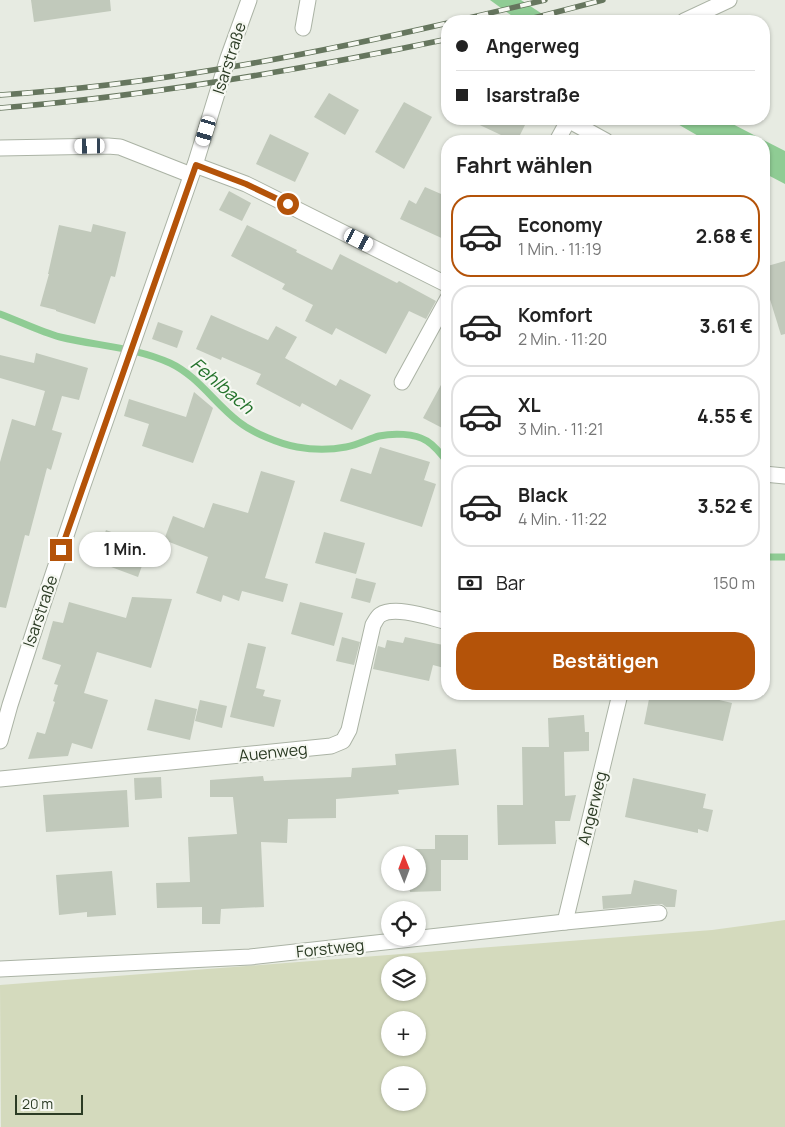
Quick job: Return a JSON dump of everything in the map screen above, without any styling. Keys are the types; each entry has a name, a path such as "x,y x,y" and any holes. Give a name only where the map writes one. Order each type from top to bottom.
{"street":[{"name":"Isarstraße","path":"0,741 10,705 83,485 193,170 228,58 249,0"},
{"path":"304,28 308,0"},
{"path":"697,15 729,0"},
{"path":"578,125 595,135"},
{"path":"0,148 120,147 193,170 223,174 441,282"},
{"path":"402,382 441,311"},
{"path":"770,475 785,476"},
{"name":"Auenweg","path":"0,779 331,746 343,741 350,730 373,625 378,616 388,612 402,611 441,620"},
{"name":"Angerweg","path":"565,922 619,700"},
{"name":"Forstweg","path":"0,969 250,957 659,913"}],"shaded area":[{"path":"490,0 521,0 544,15 511,15"},
{"path":"679,125 735,125 754,135 697,135"},
{"path":"770,143 785,151 785,184 770,176"},
{"path":"785,920 785,1127 1,1127 0,985 712,930"}],"building":[{"path":"31,0 110,0 111,11 34,22"},
{"path":"329,93 359,110 345,135 314,117"},
{"path":"404,102 432,117 404,169 375,152"},
{"path":"480,125 525,125 520,135 501,135"},
{"path":"270,134 309,153 295,182 256,164"},
{"path":"425,187 441,194 441,238 400,219 409,200 416,204"},
{"path":"229,191 251,203 242,221 219,210"},
{"path":"93,224 126,232 115,277 111,276 95,324 40,306 59,225 91,232"},
{"path":"247,225 332,270 340,254 397,283 399,281 436,301 426,319 409,311 386,354 336,328 332,335 305,321 313,305 282,289 285,284 231,256"},
{"path":"785,261 785,334 781,335 770,299 770,265"},
{"path":"211,315 268,340 276,326 297,337 285,358 336,386 340,379 371,395 352,430 302,403 300,407 256,384 261,374 222,357 221,360 196,349"},
{"path":"158,322 183,331 177,348 152,339"},
{"path":"36,353 88,368 79,400 62,396 52,430 62,433 51,470 47,468 29,536 25,535 6,608 0,607 0,462 12,419 35,426 45,391 0,378 0,355 34,363"},
{"path":"441,385 441,427 423,418"},
{"path":"194,392 213,408 193,463 142,446 149,424 124,416 129,399 186,417"},
{"path":"380,447 430,462 424,480 436,484 422,527 340,501 351,468 371,474"},
{"path":"261,471 295,481 265,578 288,584 283,602 242,591 239,601 223,595 221,602 196,593 208,557 164,540 173,516 204,528 213,503 248,513"},
{"path":"106,530 149,546 138,577 95,561"},
{"path":"324,532 365,543 356,574 315,563"},
{"path":"356,578 376,583 370,603 351,598"},
{"path":"132,597 172,599 151,668 97,652 84,693 108,700 92,749 72,743 68,756 28,759 37,732 45,734 55,702 53,701 58,685 54,684 61,665 42,659 53,621 63,623 69,602 126,618"},
{"path":"300,602 343,613 334,646 291,634"},
{"path":"342,637 360,642 354,665 336,661"},
{"path":"405,637 441,645 441,667 433,665 429,681 373,669 378,646 385,648 387,640 403,643"},
{"path":"248,643 266,647 256,688 265,690 263,696 281,700 274,727 230,717"},
{"path":"155,699 197,709 190,740 147,730"},
{"path":"200,700 227,706 222,728 195,721"},
{"path":"649,700 719,700 732,703 723,741 644,724"},
{"path":"584,715 585,732 589,732 589,751 564,752 565,796 576,795 570,821 555,821 556,844 498,845 497,805 523,805 522,747 549,747 548,718"},
{"path":"456,749 459,785 398,790 399,794 336,799 336,818 288,819 287,843 261,842 264,907 221,909 220,924 202,924 202,907 157,908 156,883 190,882 188,837 237,834 233,797 210,797 210,780 263,776 264,781 351,777 352,768 396,765 395,754"},
{"path":"161,777 162,798 135,800 134,778"},
{"path":"633,778 706,794 703,808 713,810 708,832 698,829 698,833 625,817"},
{"path":"127,790 129,827 46,832 43,795"},
{"path":"435,835 468,835 468,860 441,860 441,891 410,892 426,891 426,849 435,849"},
{"path":"112,871 116,915 87,917 87,912 59,915 56,875"},
{"path":"634,880 677,890 675,907 666,907 658,904 603,909 602,896 631,894"}],"waterway":[{"name":"Fehlbach","path":"0,314 60,337 143,353 170,363 189,375 239,422 259,434 290,446 316,449 340,448 375,437 397,434 422,438 441,455"},
{"name":"Fehlbach","path":"770,557 785,557"}],"railway":[{"path":"481,15 545,0"},
{"path":"545,15 603,0"},
{"path":"0,95 169,77 281,58 441,25"},
{"path":"0,108 113,97 225,81 441,40"}],"route":[{"path":"61,550 196,165 223,174 288,204"}]}
